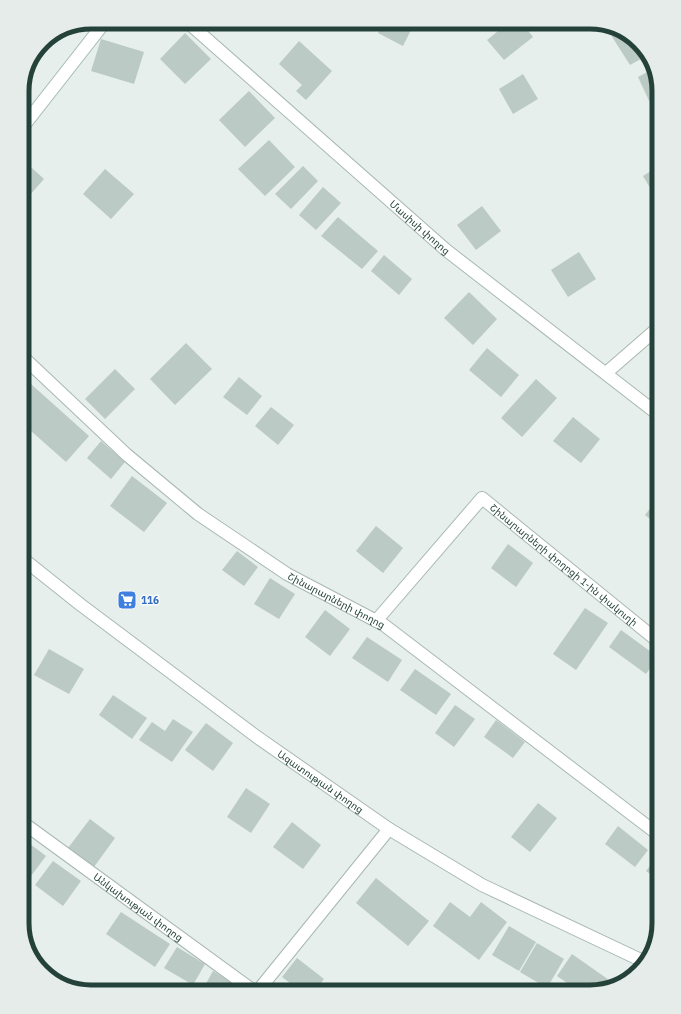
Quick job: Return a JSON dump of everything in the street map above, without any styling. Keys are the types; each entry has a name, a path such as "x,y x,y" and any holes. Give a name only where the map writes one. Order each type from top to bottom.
{"street":[{"path":"29,119 99,29"},
{"name":"Մասիսի փողոց","path":"195,29 446,250 652,409"},
{"path":"606,373 652,333"},
{"name":"Շինարարների փողոց","path":"29,363 127,455 198,514 287,574 376,621 390,630 652,829"},
{"name":"Շինարարների փողոցի 1-ին փակուղի","path":"376,621 482,498 652,636"},
{"name":"Ազատության փողոց","path":"29,564 81,605 257,737 388,829 482,885 640,960"},
{"name":"Անկախության փողոց","path":"29,827 246,985"},
{"name":"Անկախության փողոց","path":"262,985 388,829"}],"building":[{"path":"380,29 412,29 403,46 378,33"},
{"path":"501,29 527,29 533,37 504,60 487,40"},
{"path":"609,32 631,44 643,58 630,65"},
{"path":"185,33 211,59 185,84 160,59"},
{"path":"101,39 144,52 134,84 91,71"},
{"path":"299,41 332,71 306,100 296,91 302,85 279,64"},
{"path":"649,71 652,91 651,105 638,77"},
{"path":"523,74 538,99 513,114 499,89"},
{"path":"249,91 275,118 245,147 219,120"},
{"path":"269,140 295,167 265,196 238,169"},
{"path":"29,165 44,179 29,196"},
{"path":"303,166 318,181 291,209 275,194"},
{"path":"105,169 134,194 111,219 83,194"},
{"path":"652,170 652,191 643,176"},
{"path":"323,187 341,203 316,230 299,215"},
{"path":"482,206 501,231 476,250 457,225"},
{"path":"338,217 378,251 362,269 321,236"},
{"path":"579,252 596,279 568,297 551,270"},
{"path":"384,255 412,279 399,295 371,271"},
{"path":"469,292 497,319 473,345 444,318"},
{"path":"186,343 212,369 175,405 150,379"},
{"path":"487,348 519,375 501,397 469,370"},
{"path":"115,369 135,389 105,419 85,399"},
{"path":"239,377 262,396 247,415 223,397"},
{"path":"536,379 557,398 522,437 501,418"},
{"path":"29,382 89,436 66,462 29,429"},
{"path":"271,407 294,425 278,445 255,426"},
{"path":"573,417 600,439 581,463 553,441"},
{"path":"101,441 125,462 111,479 87,458"},
{"path":"132,476 167,503 144,532 110,506"},
{"path":"652,506 652,520 645,515"},
{"path":"376,526 403,548 383,573 356,551"},
{"path":"508,544 533,563 516,587 491,568"},
{"path":"237,551 258,567 244,586 222,570"},
{"path":"270,578 295,594 279,619 254,604"},
{"path":"585,608 608,623 576,670 553,654"},
{"path":"325,610 350,629 330,656 305,637"},
{"path":"621,630 652,653 652,666 646,674 609,647"},
{"path":"367,637 402,660 388,682 352,658"},
{"path":"49,649 84,669 69,694 34,675"},
{"path":"415,669 451,694 436,715 400,690"},
{"path":"113,695 147,718 132,739 99,715"},
{"path":"455,705 475,719 454,747 435,733"},
{"path":"173,719 193,732 172,762 139,740 152,722 165,731"},
{"path":"496,720 525,742 513,758 484,737"},
{"path":"206,723 233,743 213,771 185,750"},
{"path":"246,788 270,804 251,833 227,817"},
{"path":"538,803 557,818 530,852 511,837"},
{"path":"90,819 115,838 94,867 68,848"},
{"path":"292,822 321,845 303,869 273,847"},
{"path":"618,826 648,850 635,867 605,844"},
{"path":"29,843 46,856 29,879"},
{"path":"53,861 81,881 63,906 35,885"},
{"path":"652,863 652,875 646,871"},
{"path":"376,878 429,921 408,946 356,903"},
{"path":"450,902 470,917 481,902 507,922 479,960 433,926"},
{"path":"121,912 170,944 155,967 106,934"},
{"path":"509,926 536,942 519,971 492,955"},
{"path":"537,943 564,959 549,985 542,985 520,972"},
{"path":"177,947 205,964 193,985 164,968"},
{"path":"572,954 609,980 606,983 570,985 557,976"},
{"path":"297,958 324,979 319,985 293,985 282,977"},
{"path":"213,971 234,984 233,985 205,985"}],"place":[{"name":"116","path":"127,600"}]}
